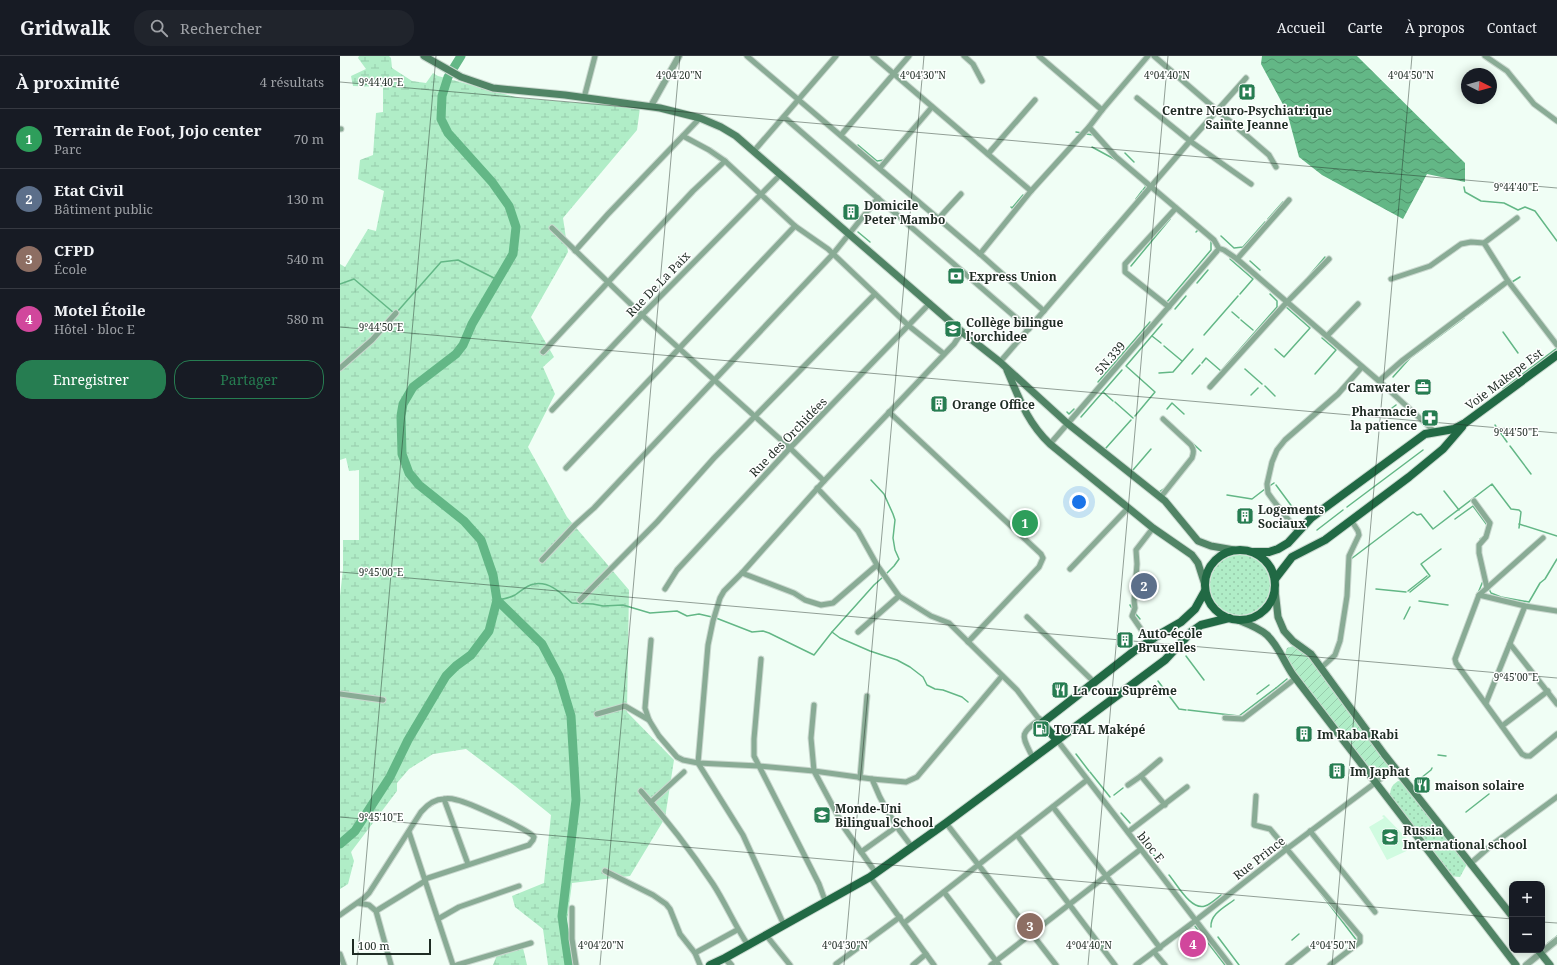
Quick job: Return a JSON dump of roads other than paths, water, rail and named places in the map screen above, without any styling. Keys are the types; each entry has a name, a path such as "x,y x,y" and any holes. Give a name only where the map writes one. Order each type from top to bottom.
{"main road":[{"path":"424,56 461,77 493,88 651,106 700,118 721,127 736,136 962,332 1000,362 1067,423 1160,498 1179,517 1198,541 1211,546 1234,550"},
{"name":"Voie Makepe Est","path":"1465,423 1557,355"},
{"path":"1006,368 1028,417 1050,444 1153,528 1196,559 1208,600 1214,608 1222,615 1259,629 1273,642 1296,678 1516,965"},
{"path":"1057,740 1041,721 1149,641 1181,622 1189,615 1195,609 1205,588 1207,572 1213,562 1222,554 1234,550 1244,549 1254,552 1270,552 1278,549 1288,543 1311,518 1425,434 1454,429 1465,423"},
{"path":"1275,579 1292,557 1324,540 1409,477 1443,449 1465,423"},
{"path":"1254,552 1267,562 1275,579 1278,617 1284,631 1293,641 1311,654 1395,768 1509,912"},
{"path":"1238,620 1257,616 1265,610 1271,602 1275,590"},
{"path":"710,965 728,962 748,945 873,875 946,823 1165,660 1191,632 1201,625 1229,618"},
{"path":"1541,953 1550,965"}],"street":[{"path":"584,98 595,56"},
{"path":"651,106 679,56"},
{"path":"746,56 939,218 1044,311"},
{"path":"754,151 836,56"},
{"path":"873,56 1031,191"},
{"path":"841,135 909,56"},
{"path":"964,56 973,64 982,81"},
{"path":"1039,56 1102,110"},
{"path":"980,254 1031,191 1089,127 1148,56"},
{"path":"1154,56 1216,111 1269,155 1276,167"},
{"path":"1485,56 1507,71 1534,104 1557,121"},
{"path":"1000,362 1246,78"},
{"path":"1137,98 1190,141 1251,184"},
{"path":"988,154 1035,100"},
{"path":"880,168 932,106"},
{"path":"784,117 1029,329"},
{"path":"575,251 608,214 700,118"},
{"path":"1089,127 1112,152 1214,240 1219,249 1224,250 1237,259 1379,381 1435,432"},
{"path":"682,136 709,150 725,161 795,226 833,254 909,326 944,354"},
{"path":"543,352 608,284 693,191 725,161"},
{"name":"Rue De La Paix","path":"552,410 780,174"},
{"path":"939,218 961,194"},
{"path":"542,560 575,525 594,508 833,254 878,198"},
{"path":"1237,259 1289,200"},
{"path":"1168,307 1125,272 1124,268 1125,264 1176,208"},
{"path":"1391,279 1430,266 1465,242 1484,243 1517,218"},
{"path":"566,468 795,226"},
{"path":"552,228 642,316 755,416 824,481"},
{"path":"1484,243 1508,281 1557,345"},
{"name":"5N.339","path":"1050,444 1219,249"},
{"path":"1210,387 1329,258"},
{"path":"1379,381 1403,360 1508,281"},
{"path":"580,600 657,522 714,458 875,294"},
{"name":"Rue des Orchidées","path":"665,589 677,570 790,448 930,303"},
{"path":"1327,336 1358,304"},
{"path":"340,368 372,340 396,313"},
{"path":"784,925 743,835 698,763 708,645 713,621 720,598 724,591 742,573 824,481 954,344 962,332"},
{"path":"1298,532 1268,492 1267,484 1272,462 1277,450 1285,440 1338,394 1362,367"},
{"path":"889,412 1041,554 1043,558 1039,567 968,642"},
{"path":"1160,498 1192,458 1194,453 1194,449 1191,445 1162,419"},
{"path":"818,488 854,526 877,565 899,596 931,616 949,623 1017,690 1041,721 1028,728 1024,735 1024,739 1033,758"},
{"path":"1474,501 1490,523 1486,537 1480,542 1479,545 1487,588"},
{"path":"1070,569 1128,508"},
{"path":"1321,668 1335,655 1342,633 1347,596 1349,556 1359,535 1351,520"},
{"path":"1149,641 1132,616 1135,608 1134,602 1137,564 1136,550 1153,528"},
{"path":"1543,538 1479,595 1455,659 1456,663 1522,754 1530,756 1557,734"},
{"path":"742,573 794,593 805,600 821,606 833,603 877,565"},
{"path":"1479,595 1525,606 1557,610"},
{"path":"858,632 899,596"},
{"path":"1486,703 1525,606"},
{"path":"1028,618 1094,682"},
{"path":"651,640 645,708 649,720 658,736 677,757 683,760 698,763 814,771 860,778 906,782 917,777 1002,676"},
{"path":"1510,644 1557,704"},
{"path":"761,659 753,751 758,766 819,884 826,902"},
{"path":"1225,718 1243,719 1296,678"},
{"path":"1502,726 1548,692"},
{"path":"340,694 383,700"},
{"path":"860,778 867,696"},
{"path":"814,705 811,738 814,771 838,818 861,852 873,875 904,923 934,965"},
{"path":"597,714 625,706 649,720"},
{"name":"bloc E","path":"1057,740 1230,965"},
{"path":"1128,786 1160,760"},
{"name":"Rue Prince","path":"1136,965 1196,921 1310,831 1395,768"},
{"path":"651,802 684,772"},
{"path":"1141,776 1165,805"},
{"path":"872,779 885,808 896,827 912,847"},
{"path":"904,923 1087,780"},
{"path":"1128,832 1187,787"},
{"path":"641,791 669,822 714,885 737,930 748,945"},
{"path":"1256,796 1254,825 1267,827 1270,829 1288,848 1360,936 1360,942 1330,965"},
{"path":"1471,863 1493,844 1557,797"},
{"path":"444,798 468,864"},
{"path":"340,915 364,898 375,885 409,832 430,803 444,798 462,802 514,825 534,837 534,840 529,844 425,880 376,910"},
{"path":"1053,807 1160,948"},
{"path":"946,823 1056,965"},
{"path":"861,852 896,827"},
{"path":"1310,831 1375,912"},
{"path":"409,832 453,965"},
{"path":"1017,835 1115,965"},
{"path":"991,965 998,963 1141,849"},
{"path":"605,871 653,895 666,904 670,909 680,934 695,953 700,965"},
{"path":"438,919 459,907 519,886"},
{"path":"944,892 998,963"},
{"path":"358,903 369,905 376,910 391,965"},
{"path":"572,908 572,939 576,965"},
{"path":"836,964 900,917"},
{"path":"695,953 737,930"},
{"path":"766,935 790,965"},
{"path":"1545,948 1557,940"},
{"path":"457,965 531,942"},
{"path":"1288,965 1308,949"},
{"path":"1154,952 1165,965"},
{"path":"1526,965 1538,953"},
{"path":"340,954 344,965"},
{"path":"913,965 926,954"}],"water":[{"path":"1262,56 1357,56 1465,163 1465,182 1427,174 1403,219 1322,175 1299,157 1287,112 1261,64"}],"waterway":[{"path":"340,844 355,831 390,777 408,740 446,676 456,666 471,655 489,631 497,600 493,575 481,540 464,521 419,485 409,473 402,454 401,416 403,404 413,387 456,354 463,345 472,324 513,254 516,227 509,206 492,182 448,133 441,119 442,96 448,77 461,56"},
{"path":"1076,132 1082,133"},
{"path":"1086,134 1094,135"},
{"path":"858,145 877,161 884,160"},
{"path":"1092,147 1116,160"},
{"path":"1125,153 1134,162"},
{"path":"1143,190 1146,186 1144,184"},
{"path":"1464,187 1465,192 1481,201 1504,203 1518,210 1525,207 1535,211 1557,241"},
{"path":"1136,199 1142,191"},
{"path":"1011,207 1012,208 1023,195"},
{"path":"1268,219 1283,202"},
{"path":"1131,266 1170,219"},
{"path":"1221,236 1234,248 1243,247 1265,222"},
{"path":"1098,244 1111,229"},
{"path":"1196,232 1199,229"},
{"path":"858,232 870,242"},
{"path":"1167,302 1211,250 1211,241 1209,239"},
{"path":"1308,277 1325,257"},
{"path":"1230,259 1253,279 1240,294"},
{"path":"397,312 441,262 458,260 498,280"},
{"path":"1250,261 1260,270"},
{"path":"1197,283 1208,270"},
{"path":"1512,282 1520,277"},
{"path":"340,284 354,279 394,313"},
{"path":"1478,307 1504,287"},
{"path":"1202,363 1206,358 1221,371 1277,307 1277,301 1270,294"},
{"path":"1175,309 1186,296"},
{"path":"1204,335 1238,296"},
{"path":"1275,349 1284,357 1310,328 1285,306"},
{"path":"1232,312 1239,318"},
{"path":"1393,377 1410,358 1464,318"},
{"path":"1241,320 1253,330"},
{"path":"1098,382 1150,322"},
{"path":"1135,416 1155,392 1126,366 1162,324"},
{"path":"1503,332 1518,353"},
{"path":"1152,336 1161,343"},
{"path":"1315,374 1336,350 1322,338"},
{"path":"1164,346 1182,361"},
{"path":"1503,389 1557,348"},
{"path":"1159,373 1173,372 1193,349"},
{"path":"1192,374 1200,365"},
{"path":"1245,369 1262,384"},
{"path":"1081,417 1122,370"},
{"path":"1265,386 1275,396"},
{"path":"1251,395 1258,388"},
{"path":"1103,392 1113,401"},
{"path":"1115,402 1133,418"},
{"path":"1167,409 1172,403 1184,414"},
{"path":"1392,408 1396,405"},
{"path":"1067,412 1069,414 1074,409"},
{"path":"1106,448 1131,420"},
{"path":"1495,425 1507,442"},
{"path":"1186,437 1201,451"},
{"path":"1510,446 1531,474"},
{"path":"1133,470 1151,449"},
{"path":"1347,507 1423,450"},
{"path":"871,480 884,494 895,520 893,538 895,550 899,559 886,574"},
{"path":"1268,487 1274,483"},
{"path":"1351,559 1413,512 1417,515 1421,514 1433,529 1492,484 1511,509 1519,510 1521,512 1519,528"},
{"path":"1276,485 1293,508"},
{"path":"1159,492 1165,488"},
{"path":"1227,495 1252,499 1265,489"},
{"path":"1444,491 1459,510"},
{"path":"1455,519 1473,506 1487,525"},
{"path":"1317,530 1343,510"},
{"path":"1519,524 1557,536"},
{"path":"1480,539 1484,536"},
{"path":"1410,592 1430,576 1421,564 1441,549"},
{"path":"1489,589 1491,593 1501,597 1529,602 1557,559"},
{"path":"1408,591 1427,576"},
{"path":"832,632 883,577"},
{"path":"1478,593 1483,581"},
{"path":"497,600 511,597 524,588 534,584 545,584 555,589 572,603 603,606 623,605 650,613 677,611 687,616 699,614 712,617"},
{"path":"1376,589 1406,592"},
{"path":"497,600 542,644 559,676 571,716 576,800 562,916 569,965"},
{"path":"1419,601 1448,605"},
{"path":"1130,605 1133,610"},
{"path":"1404,619 1410,607"},
{"path":"1135,613 1140,619"},
{"path":"716,618 752,632 763,631 769,633 814,655 832,632 840,638 870,651 897,660 910,667 923,677 927,685 962,697 968,702"},
{"path":"1186,656 1204,680"},
{"path":"1276,688 1287,679"},
{"path":"1158,681 1179,709 1186,710"},
{"path":"1257,694 1269,685"},
{"path":"1188,710 1239,716 1276,688"},
{"path":"1076,754 1089,771"},
{"path":"1438,755 1446,756"},
{"path":"1421,778 1432,768"},
{"path":"1090,772 1110,797"},
{"path":"1114,795 1123,788"},
{"path":"1466,812 1489,794"},
{"path":"1121,813 1130,823"},
{"path":"1142,840 1156,858"},
{"path":"1169,875 1185,896 1195,905 1205,906 1221,895"},
{"path":"1319,891 1358,942"},
{"path":"1211,927 1211,922 1215,915 1234,900"},
{"path":"1195,926 1225,965"},
{"path":"1292,940 1299,934"},
{"path":"1548,943 1557,936"},
{"path":"1218,937 1239,965"}],"place":[{"name":"Centre Neuro-Psychiatrique Sainte Jeanne","path":"1247,92"},
{"name":"Domicile Peter Mambo","path":"851,212"},
{"name":"Express Union","path":"956,276"},
{"name":"Collège bilingue l'orchidee","path":"953,329"},
{"name":"Camwater","path":"1423,387"},
{"name":"Orange Office","path":"939,404"},
{"name":"Pharmacie la patience","path":"1430,418"},
{"name":"Logements Sociaux","path":"1245,516"},
{"name":"Terrain de Foot, Jojo center","path":"1025,523"},
{"name":"Etat Civil","path":"1144,586"},
{"name":"Auto-école Bruxelles","path":"1125,640"},
{"name":"La cour Suprême","path":"1060,690"},
{"name":"TOTAL Maképé","path":"1041,729"},
{"name":"Im Raba Rabi","path":"1304,734"},
{"name":"Im Japhat","path":"1337,771"},
{"name":"maison solaire","path":"1422,785"},
{"name":"Monde-Uni Bilingual School","path":"822,815"},
{"name":"Russia International school","path":"1390,837"},
{"name":"CFPD","path":"1030,926"},
{"name":"Motel Étoile","path":"1193,944"}]}
